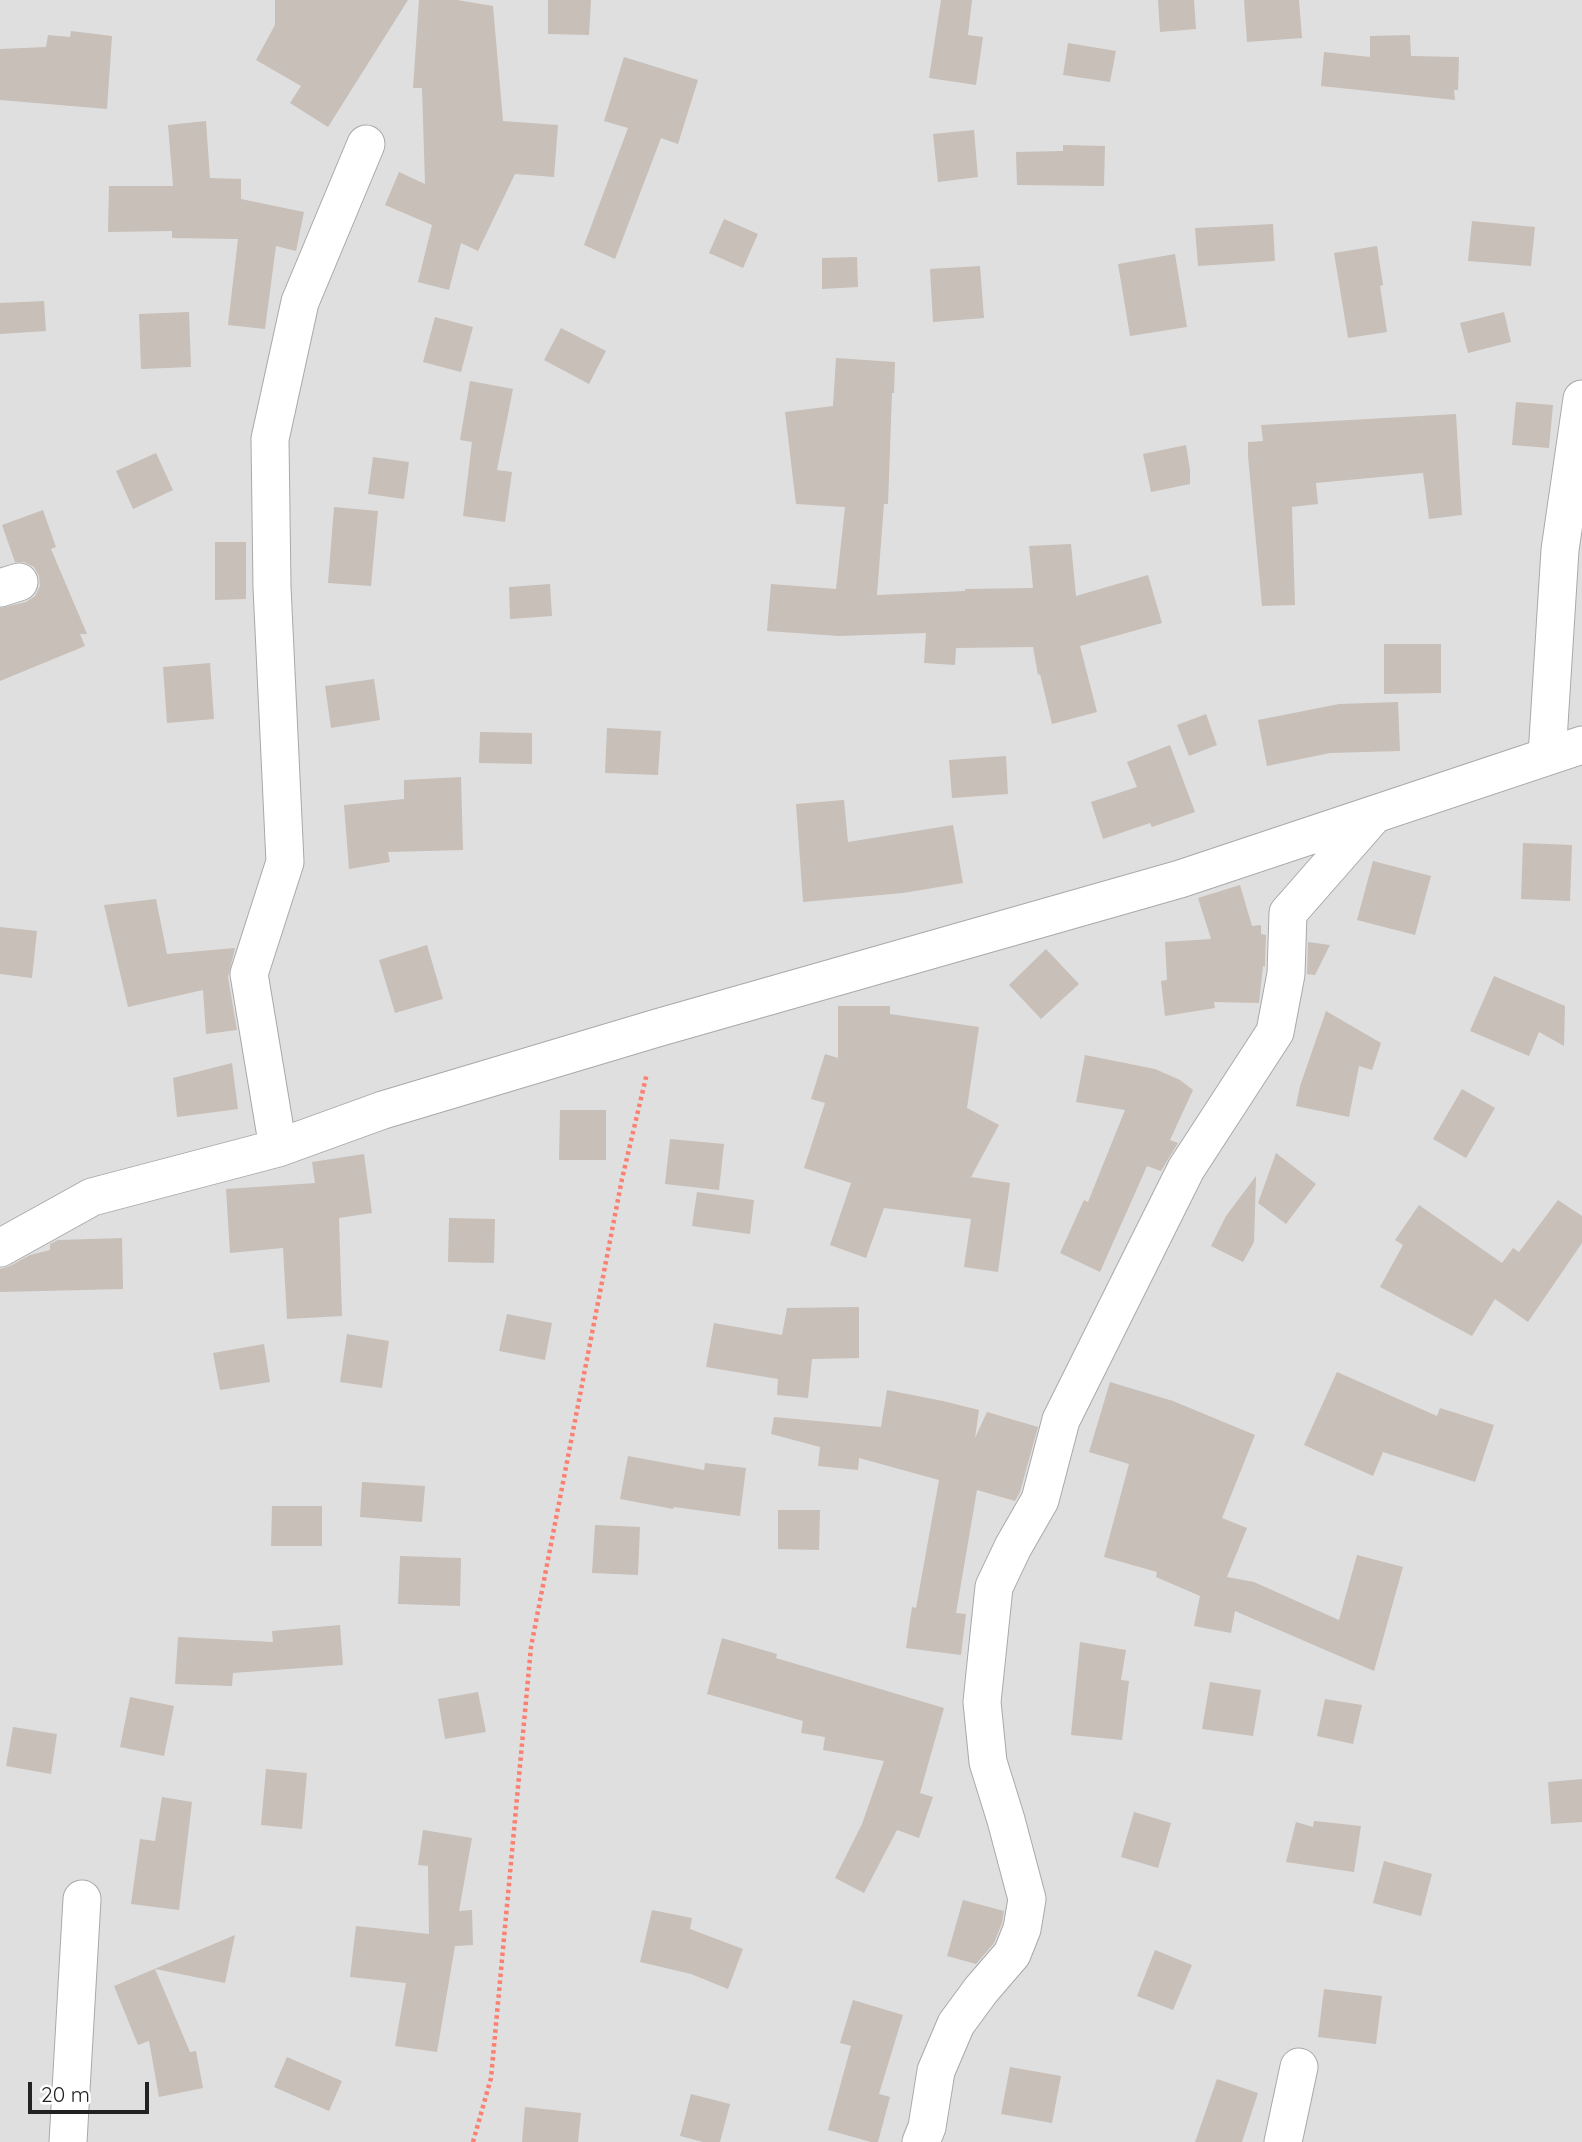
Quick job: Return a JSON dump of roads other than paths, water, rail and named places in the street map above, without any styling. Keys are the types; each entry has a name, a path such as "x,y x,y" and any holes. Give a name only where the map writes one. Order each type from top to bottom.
{"street":[{"path":"278,1148 249,974 285,862 272,586 270,439 300,302 366,144"},
{"path":"1546,756 1560,550 1582,399"},
{"path":"0,1248 92,1197 278,1148 383,1110 657,1028 1180,878 1582,745"},
{"path":"921,2142 936,2071 956,2024 1012,1954 1022,1929 1027,1899 988,1762 982,1702 994,1587 1040,1500 1061,1420 1186,1169 1275,1032 1286,974 1288,914 1374,816"},
{"path":"68,2142 82,1899"},
{"path":"1283,2142 1299,2067"}]}
